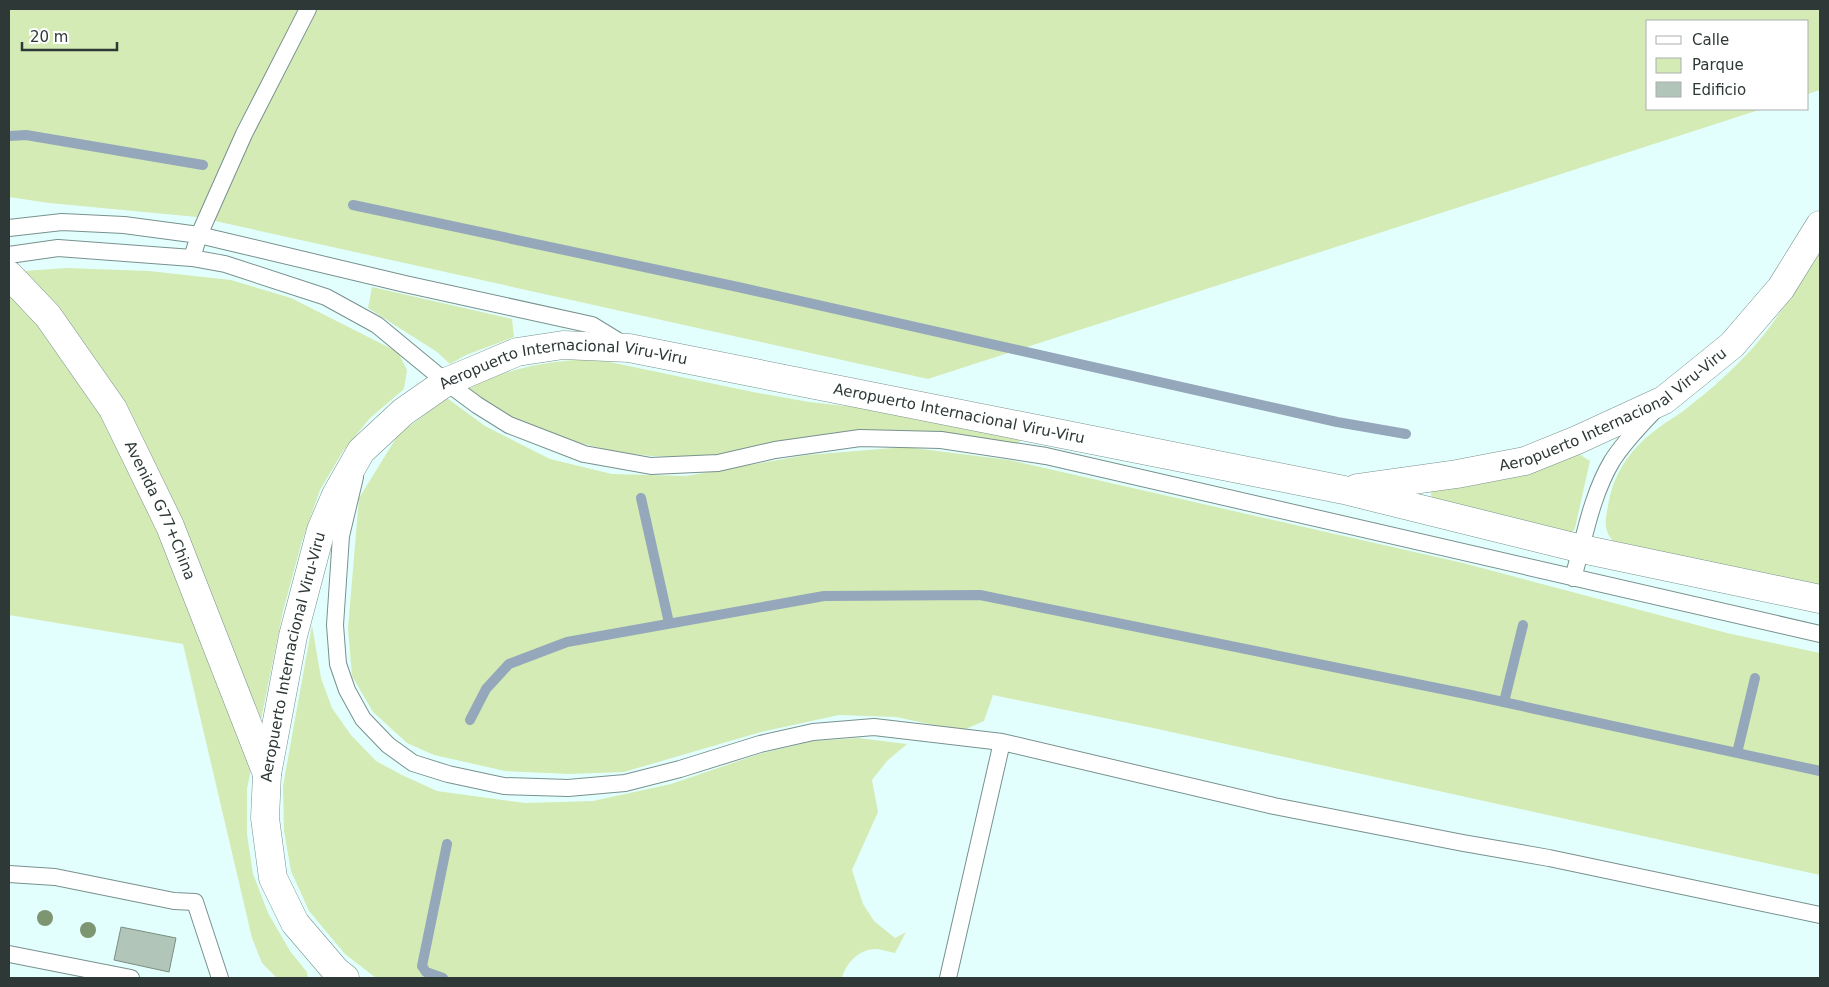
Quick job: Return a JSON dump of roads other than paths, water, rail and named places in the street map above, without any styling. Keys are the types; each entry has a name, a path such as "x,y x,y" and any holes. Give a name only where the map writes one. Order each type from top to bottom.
{"main road":[{"name":"Aeropuerto Internacional Viru-Viru","path":"1344,490 1457,474 1525,461 1577,440 1664,400 1732,345 1781,288 1820,225"},
{"name":"Avenida G77+China","path":"9,275 48,316 113,409 170,526 267,774"},
{"name":"Aeropuerto Internacional Viru-Viru","path":"345,978 336,971 296,923 273,878 265,818 267,774 294,636 321,530 336,494 361,451 403,412 446,382 517,352 563,345 629,348 1344,490 1582,549 1820,599"}],"lane":[{"path":"192,258 199,235 244,134 308,9"},
{"path":"9,228 62,222 124,225 199,235 405,284 592,325 629,348"},
{"path":"9,255 58,248 192,258 225,264 326,297 377,325 477,405 510,425 584,454 652,466 718,462 775,450 860,438 941,440 1046,456 1820,634"},
{"path":"1573,578 1594,502 1611,462 1630,436 1664,400"},
{"path":"361,451 341,536 335,625 338,664 347,690 363,719 388,745 412,763 448,774 504,786 568,788 625,783 680,769 760,744 814,732 874,727 1002,742 1274,806 1463,844 1549,858 1820,915"},
{"path":"948,978 1002,742"},
{"path":"9,874 55,878 174,901 195,902 220,978"},
{"path":"9,954 131,978"}],"waterway":[{"path":"9,136 26,135 203,165"},
{"path":"353,205 738,287 1337,422 1406,434"},
{"path":"641,498 669,623"},
{"path":"470,720 486,689 509,664 567,642 824,596 980,595 1471,695 1820,771"},
{"path":"1504,702 1523,625"},
{"path":"1737,753 1755,678"},
{"path":"443,978 426,972 422,966 447,844"}]}
